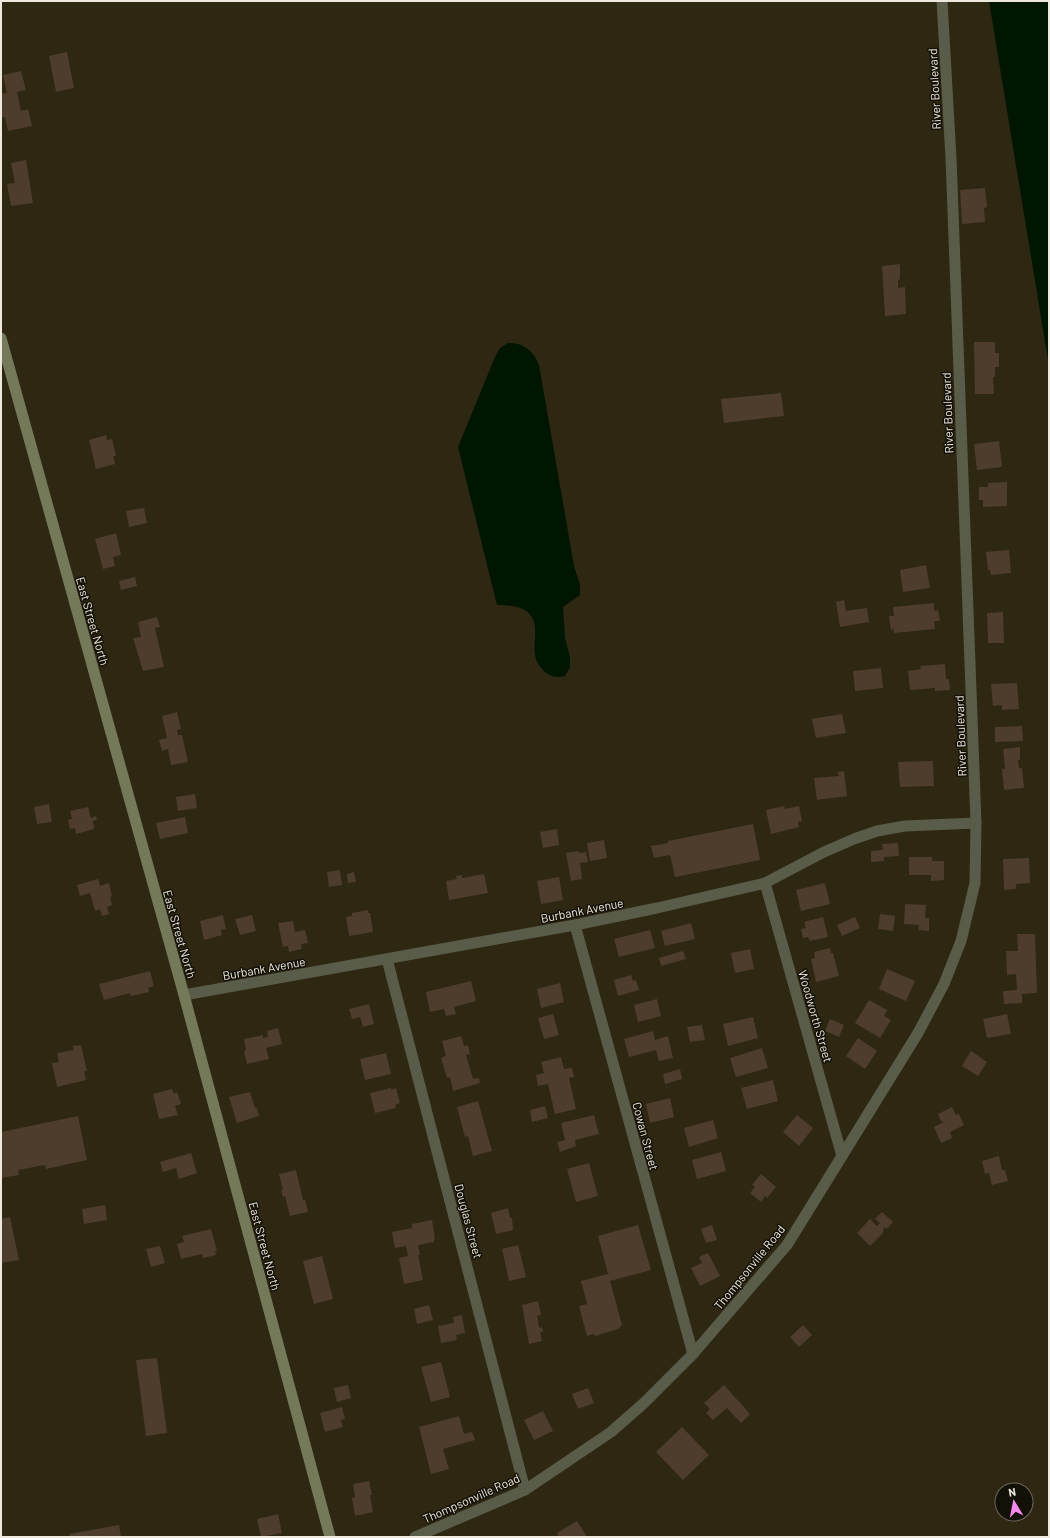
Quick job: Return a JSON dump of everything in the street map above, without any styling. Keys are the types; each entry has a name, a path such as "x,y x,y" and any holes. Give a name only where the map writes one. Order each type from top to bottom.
{"main road":[{"name":"East Street North","path":"1,338 184,996 330,1537"}],"street":[{"name":"River Boulevard","path":"942,1 951,158 976,823"},
{"name":"Burbank Avenue","path":"184,996 575,925 657,908 765,883 854,838 877,831 905,826 976,823"},
{"name":"Thompsonville Road","path":"415,1537 525,1490 610,1432 644,1403 693,1354 787,1245 918,1033 944,984 958,948 975,883 976,823"},
{"name":"Woodworth Street","path":"765,883 842,1156"},
{"name":"Cowan Street","path":"575,925 693,1354"},
{"name":"Douglas Street","path":"387,959 525,1490"}],"shaded area":[{"path":"989,1 1049,1 1049,366"},
{"path":"508,343 519,344 527,348 534,355 539,365 574,566 580,585 580,595 563,607 565,638 570,657 570,667 565,676 562,677 556,677 548,674 538,663 535,656 535,631 532,617 520,608 497,605 458,447 495,357 500,348"}],"building":[{"path":"67,52 74,88 56,92 49,56"},
{"path":"21,71 26,90 17,92 21,111 28,109 32,126 8,131 5,117 1,118 1,94 7,93 3,75"},
{"path":"26,160 33,203 11,206 7,184 15,183 11,163"},
{"path":"985,188 987,207 984,208 985,222 962,224 960,190"},
{"path":"900,264 900,279 898,280 898,288 905,287 906,314 885,316 882,266"},
{"path":"974,342 995,342 995,353 999,353 999,367 995,367 995,377 993,377 994,394 975,394"},
{"path":"781,393 784,416 724,423 721,399"},
{"path":"106,435 107,440 112,439 116,456 113,456 115,464 96,469 89,440"},
{"path":"999,441 1002,467 977,470 974,444"},
{"path":"1007,482 1007,506 983,507 983,500 979,500 979,487 988,487 988,483"},
{"path":"144,508 147,523 129,527 126,511"},
{"path":"116,533 121,555 113,557 115,566 103,569 95,539"},
{"path":"1009,550 1011,573 991,575 990,570 988,570 986,552"},
{"path":"926,565 930,588 903,592 900,570"},
{"path":"135,577 137,586 121,590 119,581"},
{"path":"844,600 846,611 867,608 869,622 840,627 836,602"},
{"path":"934,603 934,611 938,610 940,621 934,621 935,629 894,633 894,629 891,630 889,616 894,616 893,607"},
{"path":"1003,612 1004,643 988,643 987,613"},
{"path":"157,617 160,627 155,628 164,667 143,671 133,638 141,637 138,622"},
{"path":"945,664 946,679 949,679 950,690 935,691 935,688 910,690 908,671 921,669 920,666"},
{"path":"881,668 883,688 855,691 853,671"},
{"path":"1017,683 1019,709 1002,710 1002,705 993,706 991,684"},
{"path":"177,712 181,729 177,730 178,735 182,735 188,762 171,765 168,749 162,751 159,740 167,738 162,716"},
{"path":"842,714 846,733 816,738 812,719"},
{"path":"1022,726 1023,741 995,742 995,727"},
{"path":"1020,747 1020,760 1018,760 1019,768 1022,768 1024,788 1004,790 1002,769 1005,769 1003,749"},
{"path":"933,761 934,786 900,787 898,762"},
{"path":"844,771 847,796 817,800 814,778 839,776 838,772"},
{"path":"195,794 197,808 178,811 176,797"},
{"path":"49,804 52,822 37,824 34,807"},
{"path":"784,806 785,809 799,806 802,821 798,822 799,827 771,834 766,810"},
{"path":"88,807 91,818 96,816 97,820 93,821 94,829 76,834 75,828 70,829 68,820 72,819 70,811"},
{"path":"185,817 188,833 160,839 156,823"},
{"path":"753,824 760,860 675,877 670,855 654,858 651,846 668,843 668,841"},
{"path":"557,829 559,845 543,848 540,832"},
{"path":"604,840 607,858 590,861 587,843"},
{"path":"898,843 899,856 884,857 884,861 871,862 871,851 883,850 882,844"},
{"path":"579,851 579,853 586,852 588,862 580,863 582,879 571,881 566,853"},
{"path":"909,857 932,857 932,861 944,861 944,880 931,881 931,875 909,875"},
{"path":"1029,858 1030,883 1016,884 1016,889 1004,890 1003,859"},
{"path":"340,870 342,885 329,887 327,872"},
{"path":"354,872 356,882 348,883 347,874"},
{"path":"484,874 488,893 449,900 446,881 457,879 456,876 462,875 462,878"},
{"path":"559,877 563,900 541,904 537,881"},
{"path":"98,879 100,886 109,883 112,896 110,897 112,905 107,907 109,914 102,916 100,909 95,911 90,893 80,896 77,885"},
{"path":"825,883 830,904 801,911 796,890"},
{"path":"905,904 926,905 925,918 929,918 929,931 918,930 919,925 904,924"},
{"path":"368,910 368,913 370,913 373,932 349,936 346,917 352,916 352,913"},
{"path":"880,914 895,916 893,931 878,929"},
{"path":"223,915 226,929 221,930 222,935 204,940 200,921"},
{"path":"252,915 256,931 240,935 235,919"},
{"path":"823,917 828,937 810,941 808,937 803,938 801,929 806,928 804,922"},
{"path":"855,917 860,928 842,936 837,925"},
{"path":"293,921 295,932 305,930 308,943 301,944 302,949 289,952 288,946 283,947 278,923"},
{"path":"691,923 695,939 665,946 661,931"},
{"path":"650,930 655,948 619,957 614,939"},
{"path":"1017,934 1035,934 1037,993 1022,994 1022,1003 1004,1004 1003,991 1017,990 1016,974 1007,975 1006,951 1018,951"},
{"path":"830,948 831,953 833,953 839,976 816,982 811,959 815,958 814,952"},
{"path":"750,949 754,969 735,973 731,953"},
{"path":"683,951 686,959 661,966 659,958"},
{"path":"887,969 915,981 906,1001 879,989"},
{"path":"150,971 154,986 148,988 149,992 131,996 130,993 104,1000 99,984"},
{"path":"631,975 633,981 636,980 639,990 618,996 614,980"},
{"path":"471,981 476,1001 454,1007 456,1014 446,1016 444,1009 430,1012 426,992"},
{"path":"560,983 564,1002 541,1008 537,989"},
{"path":"657,999 661,1016 638,1022 634,1005"},
{"path":"869,1000 887,1010 884,1016 891,1020 880,1038 855,1023"},
{"path":"369,1004 374,1024 363,1027 360,1017 352,1019 349,1009"},
{"path":"553,1014 559,1035 544,1039 538,1018"},
{"path":"1007,1014 1011,1034 987,1038 983,1019"},
{"path":"753,1017 758,1038 728,1046 723,1024"},
{"path":"830,1019 844,1025 839,1037 825,1031"},
{"path":"702,1025 705,1040 690,1042 687,1027"},
{"path":"278,1028 282,1044 266,1048 269,1059 247,1064 244,1051 246,1050 244,1039 263,1035 263,1038 268,1037 267,1031"},
{"path":"653,1031 655,1040 668,1036 673,1058 659,1061 656,1050 629,1057 624,1039"},
{"path":"461,1036 464,1046 468,1045 470,1054 466,1055 473,1079 479,1078 480,1083 453,1091 450,1077 447,1078 441,1058 446,1056 442,1041"},
{"path":"858,1038 877,1051 865,1069 846,1056"},
{"path":"81,1045 87,1071 84,1071 86,1080 57,1087 52,1063 59,1062 57,1053 74,1050 73,1046"},
{"path":"762,1048 768,1068 736,1077 730,1058"},
{"path":"971,1051 987,1062 978,1076 962,1066"},
{"path":"386,1053 391,1074 365,1080 360,1059"},
{"path":"561,1057 564,1069 572,1068 574,1077 569,1078 576,1109 555,1114 548,1084 538,1086 536,1075 544,1073 541,1062"},
{"path":"680,1069 682,1079 665,1084 663,1074"},
{"path":"773,1080 778,1101 747,1109 741,1088"},
{"path":"391,1088 391,1090 396,1088 400,1103 395,1105 396,1108 375,1113 370,1093"},
{"path":"172,1089 174,1094 177,1092 181,1104 175,1106 178,1115 159,1119 153,1094"},
{"path":"250,1092 259,1116 237,1123 229,1097"},
{"path":"670,1098 674,1117 650,1123 646,1104"},
{"path":"478,1101 492,1151 473,1156 468,1136 465,1137 457,1107"},
{"path":"545,1106 548,1118 532,1122 530,1110"},
{"path":"952,1107 956,1115 959,1114 964,1125 950,1132 952,1138 941,1143 934,1127 944,1122 941,1121 938,1114"},
{"path":"594,1115 599,1134 575,1140 576,1146 560,1152 557,1142 565,1140 561,1123"},
{"path":"797,1115 813,1128 799,1146 783,1132"},
{"path":"78,1116 87,1160 46,1169 45,1165 18,1170 19,1175 1,1178 1,1132"},
{"path":"713,1120 718,1138 689,1147 684,1128"},
{"path":"721,1152 726,1171 697,1179 692,1160"},
{"path":"191,1153 197,1173 179,1179 176,1168 163,1172 160,1162"},
{"path":"999,1156 1002,1170 1005,1170 1008,1181 992,1185 989,1173 985,1174 982,1161"},
{"path":"589,1163 598,1196 576,1202 567,1169"},
{"path":"296,1170 303,1200 305,1200 308,1212 290,1216 285,1196 283,1197 281,1190 283,1190 279,1174"},
{"path":"761,1174 776,1187 767,1198 765,1196 761,1202 750,1193 755,1187 752,1185"},
{"path":"105,1205 107,1220 84,1224 82,1209"},
{"path":"508,1208 510,1218 512,1218 513,1230 496,1234 491,1213"},
{"path":"882,1212 893,1222 887,1229 884,1227 883,1233 870,1246 857,1233 870,1219 877,1226 880,1223 875,1219"},
{"path":"10,1217 19,1260 1,1263 1,1219"},
{"path":"432,1220 435,1239 434,1242 418,1245 420,1255 418,1255 423,1280 404,1284 399,1258 408,1256 406,1246 395,1248 392,1232 412,1228 412,1224"},
{"path":"638,1225 651,1270 610,1281 622,1325 618,1329 595,1336 594,1334 587,1336 579,1306 587,1304 581,1281 608,1274 598,1236"},
{"path":"712,1225 717,1240 706,1243 701,1229"},
{"path":"211,1229 217,1251 215,1251 216,1255 203,1258 202,1254 181,1259 177,1244 184,1242 182,1236"},
{"path":"518,1245 526,1277 509,1281 502,1249"},
{"path":"160,1246 165,1263 151,1267 146,1249"},
{"path":"708,1253 720,1276 700,1286 691,1268 702,1263 699,1257"},
{"path":"322,1256 333,1299 314,1304 303,1261"},
{"path":"538,1301 541,1315 537,1316 539,1328 542,1327 543,1332 540,1332 542,1341 529,1344 522,1305"},
{"path":"429,1305 433,1320 417,1324 414,1309"},
{"path":"462,1315 465,1333 456,1335 457,1340 441,1343 438,1326 454,1323 453,1317"},
{"path":"803,1325 812,1335 799,1347 790,1337"},
{"path":"157,1358 167,1433 146,1436 136,1360"},
{"path":"441,1362 450,1397 431,1402 421,1367"},
{"path":"348,1385 351,1398 337,1402 334,1388"},
{"path":"724,1385 750,1414 741,1423 727,1408 713,1420 706,1413 710,1409 704,1403"},
{"path":"588,1388 594,1403 578,1409 572,1394"},
{"path":"342,1407 345,1419 341,1420 343,1427 325,1432 320,1413"},
{"path":"543,1411 553,1431 534,1440 524,1420"},
{"path":"459,1416 464,1434 472,1432 475,1440 443,1449 449,1469 431,1474 419,1427"},
{"path":"682,1427 709,1455 683,1480 656,1452"},
{"path":"369,1481 373,1512 355,1516 352,1498 355,1497 353,1484"},
{"path":"278,1514 282,1533 261,1537 257,1519"},
{"path":"577,1521 587,1537 559,1537 557,1533"},
{"path":"119,1525 121,1537 70,1537 69,1534"}]}
